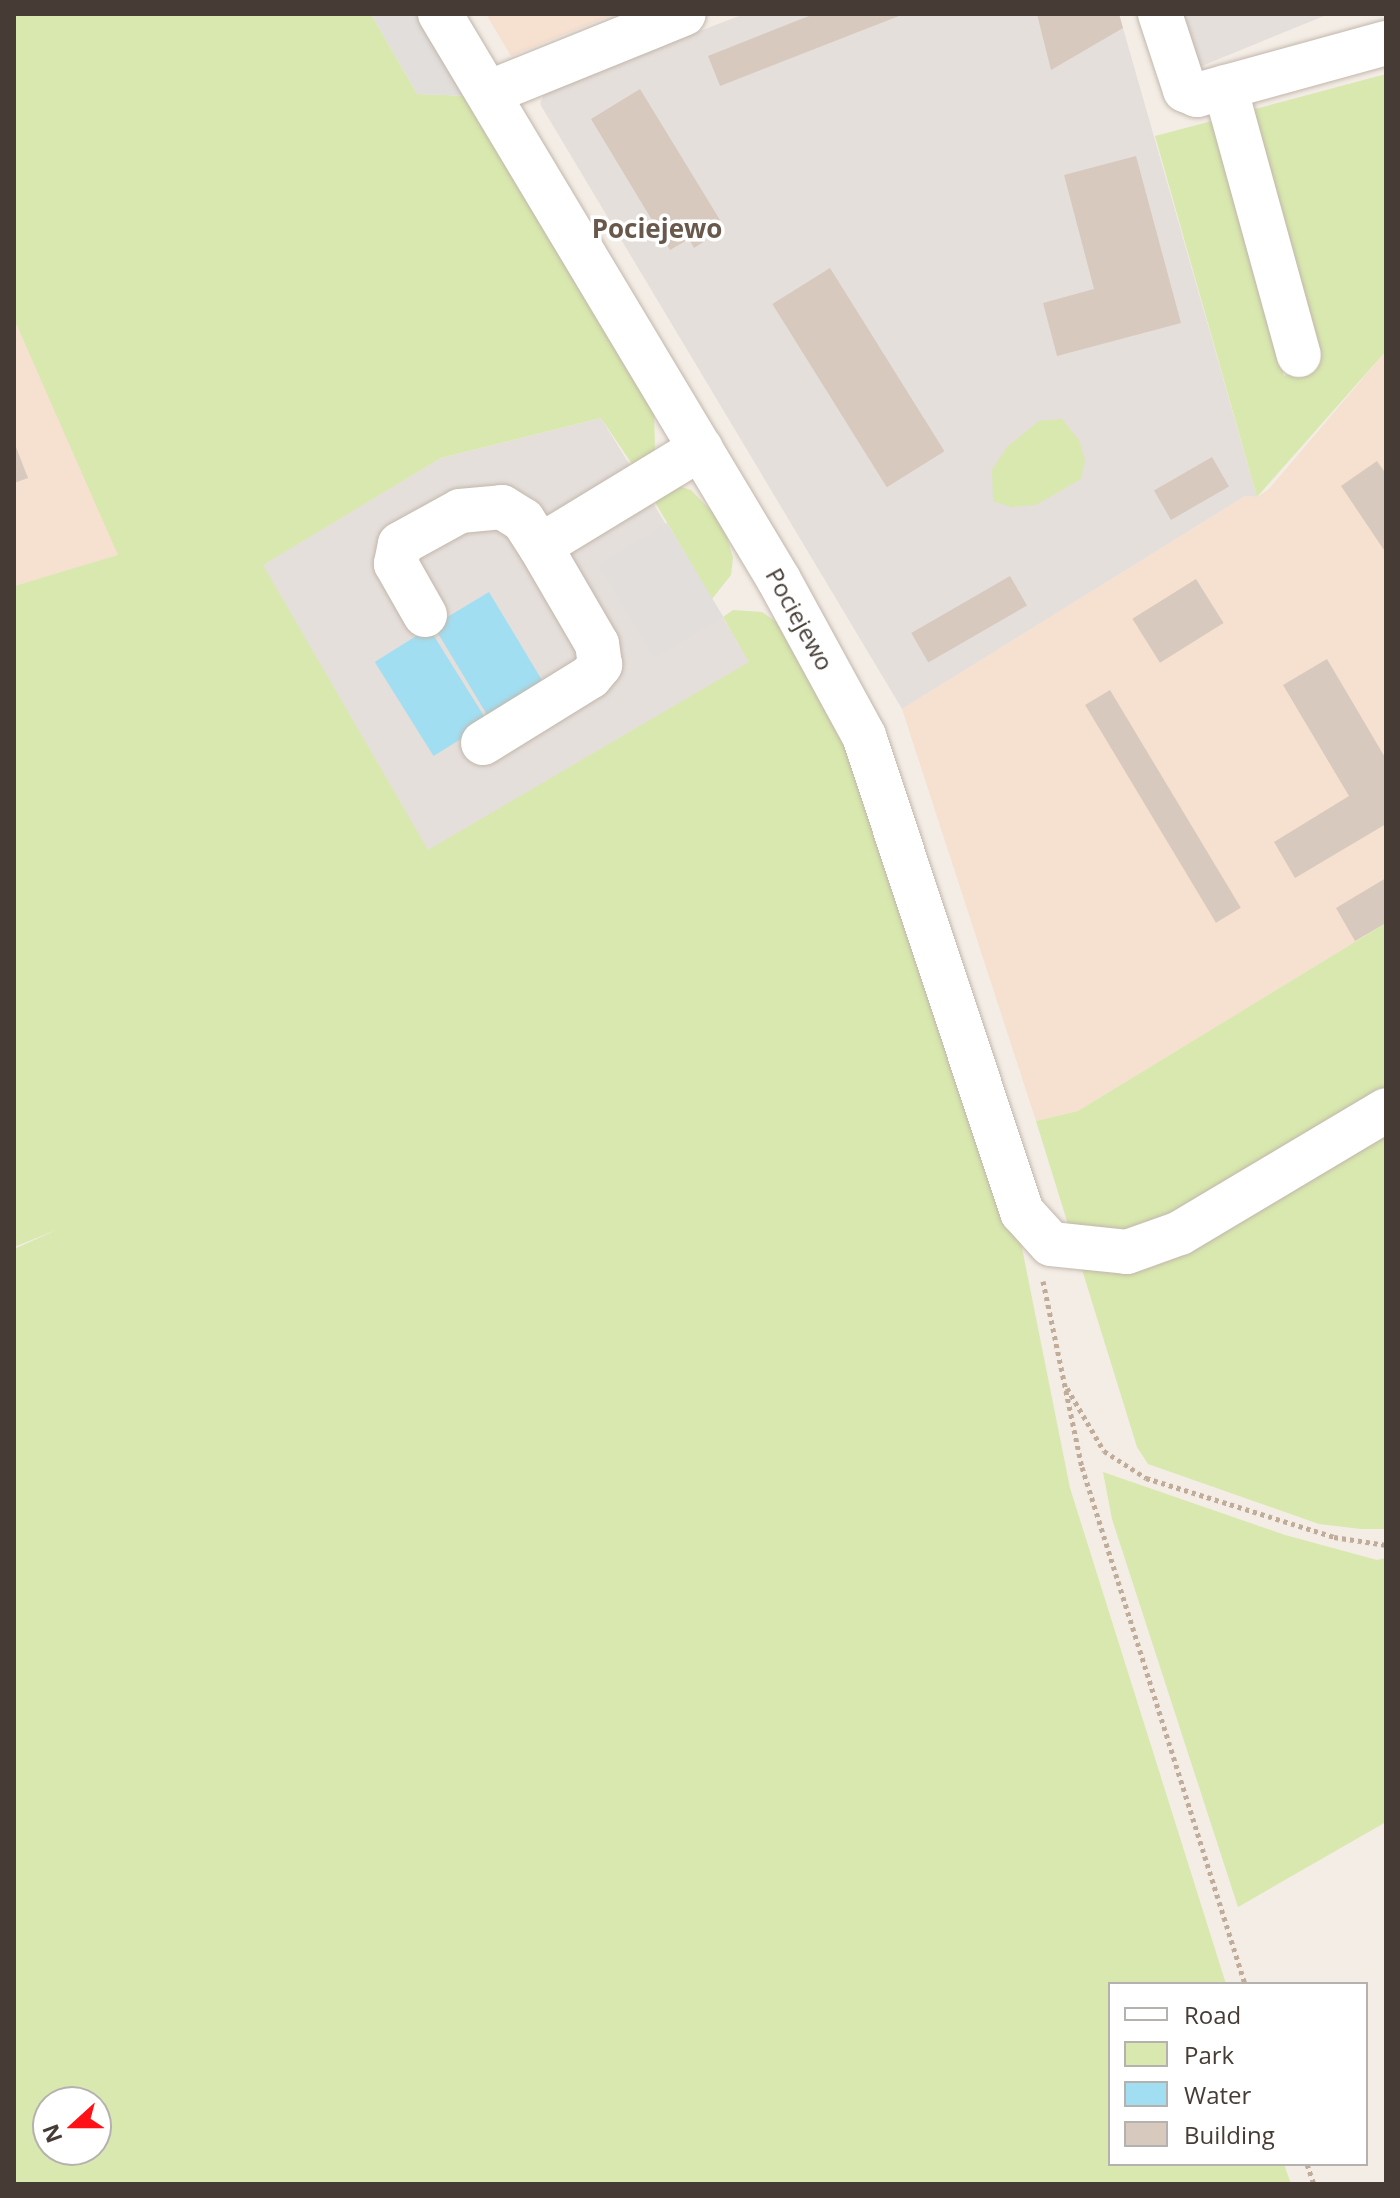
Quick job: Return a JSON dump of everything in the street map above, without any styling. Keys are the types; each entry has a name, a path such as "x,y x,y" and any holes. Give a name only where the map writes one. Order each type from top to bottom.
{"street":[{"name":"Pociejewo","path":"440,14 701,448 864,736 1022,1212 1051,1244 1076,1251 1127,1252 1180,1233 1386,1110"},
{"path":"488,93 684,14"},
{"path":"1160,14 1185,90 1197,95 1386,43"},
{"path":"1225,87 1299,355"},
{"path":"540,546 701,448"},
{"path":"425,615 396,564 400,544 460,511 502,507 523,520 597,644 600,665 590,677 483,743"}],"path":[{"path":"1042,1278 1082,1467 1244,1982"},
{"path":"1065,1384 1104,1451 1146,1478 1334,1537 1386,1545"}],"shaded area":[{"path":"371,14 421,14 470,96 417,94"},
{"path":"486,14 615,14 511,56"},
{"path":"744,14 1119,14 1257,497 1245,496 902,709 540,104 545,91"},
{"path":"1178,14 1329,14 1192,70"},
{"path":"14,319 119,555 14,586"},
{"path":"1386,351 1386,923 1078,1111 1036,1121 902,709 1245,496 1257,497 1269,489"},
{"path":"601,418 750,662 428,851 262,565 441,458"},
{"path":"667,523 723,616 655,658 598,564"}],"green space":[{"path":"14,14 371,14 417,94 470,96 654,406 655,451 638,473 601,418 441,458 263,565 428,850 749,662 723,617 733,610 762,612 785,628 838,722 1018,1228 1070,1488 1225,1982 1108,1982 1108,2166 1285,2166 1291,2184 14,2184 14,1249 59,1229 14,1247 14,586 118,555 14,319"},
{"path":"1386,74 1386,351 1257,497 1155,136 1212,121 1284,376 1318,365 1248,111"},
{"path":"1062,419 1079,440 1085,460 1081,479 1036,505 1011,507 993,501 992,470 1007,447 1039,421"},
{"path":"672,484 691,490 723,523 733,558 731,575 712,599 649,492"},
{"path":"1386,923 1386,1529 1361,1529 1319,1524 1148,1464 1137,1447 1036,1121 1078,1111"},
{"path":"1103,1472 1285,1535 1377,1560 1386,1558 1386,1822 1238,1907 1112,1519"}],"water":[{"path":"489,592 546,687 490,721 433,625"},
{"path":"429,628 488,722 434,756 375,662"}],"building":[{"path":"814,14 904,14 720,86 708,56"},
{"path":"1037,14 1119,14 1123,28 1051,70"},
{"path":"640,89 720,220 699,233 705,241 694,248 689,239 670,250 591,119"},
{"path":"1136,156 1181,323 1057,356 1043,303 1094,289 1064,175"},
{"path":"830,268 944,451 887,487 772,304"},
{"path":"14,442 28,478 14,483"},
{"path":"1212,457 1229,486 1171,520 1154,490"},
{"path":"1377,461 1386,474 1386,553 1341,486"},
{"path":"1010,576 1027,605 928,662 911,633"},
{"path":"1196,579 1224,623 1160,663 1132,619"},
{"path":"1327,659 1386,759 1386,824 1295,878 1274,842 1349,796 1283,685"},
{"path":"1110,690 1241,908 1216,923 1085,705"},
{"path":"1386,878 1386,923 1355,941 1336,908"}],"district":[{"name":"Pociejewo","path":"657,229"}]}
